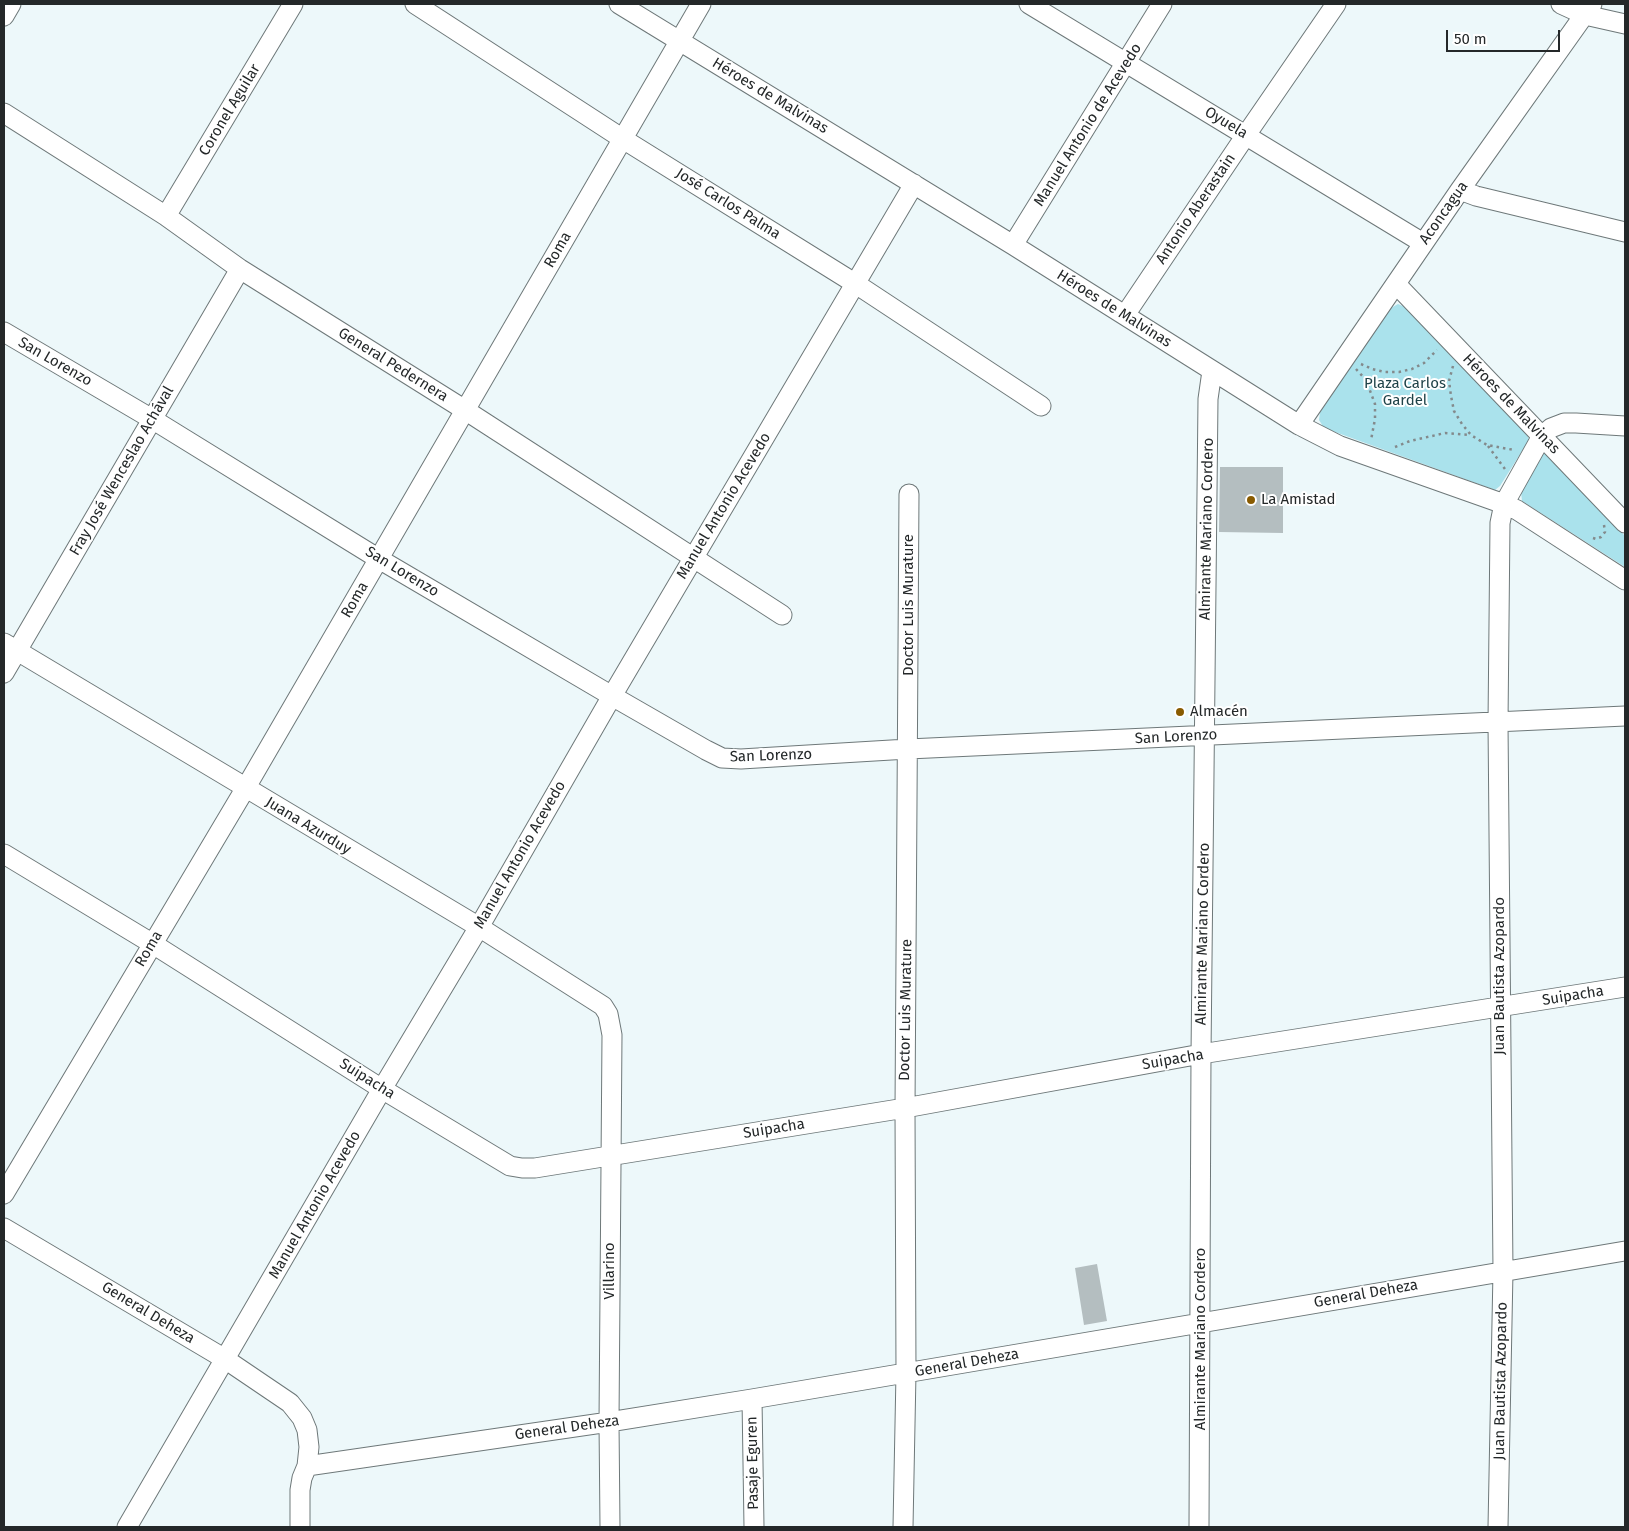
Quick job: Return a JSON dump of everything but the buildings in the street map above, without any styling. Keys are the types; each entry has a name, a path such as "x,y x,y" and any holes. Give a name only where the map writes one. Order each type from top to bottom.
{"street":[{"path":"4,16 12,4"},
{"name":"Coronel Aguilar","path":"166,216 293,4"},
{"name":"José Carlos Palma","path":"415,4 623,138 856,284 1041,406"},
{"name":"Héroes de Malvinas","path":"620,4 1013,245 1299,425 1332,443 1517,510 1625,580"},
{"name":"Roma","path":"4,1194 245,789 701,4"},
{"name":"Oyuela","path":"1029,4 1423,243"},
{"name":"Manuel Antonio de Acevedo","path":"1013,245 1162,4"},
{"name":"Antonio Aberastain","path":"1125,315 1336,4"},
{"path":"1561,4 1589,9 1625,24"},
{"name":"Aconcagua","path":"1299,425 1423,243 1589,9"},
{"name":"General Pedernera","path":"4,113 166,216 240,270 465,410 782,615"},
{"name":"Manuel Antonio Acevedo","path":"127,1527 382,1089 479,927 612,696 914,184"},
{"path":"1460,190 1476,196 1625,232"},
{"name":"Fray José Wenceslao Achával","path":"4,672 10,647 152,419 240,270"},
{"name":"Héroes de Malvinas","path":"1396,284 1625,523"},
{"name":"San Lorenzo","path":"4,332 152,419 379,559 612,696 722,758 741,759 908,749 1625,716"},
{"name":"Almirante Mariano Cordero","path":"1199,1527 1201,1054 1208,399 1212,371"},
{"path":"1542,436 1551,428 1564,423 1625,426"},
{"name":"Juan Bautista Azopardo","path":"1498,1527 1503,1271 1498,723 1500,523 1504,504 1542,436"},
{"name":"Doctor Luis Murature","path":"902,1527 906,1373 905,1108 909,494"},
{"name":"Juana Azurduy","path":"10,647 479,927 603,1006 608,1014"},
{"name":"Suipacha","path":"4,854 153,944 382,1089 510,1166 522,1168 535,1168 905,1108 1201,1054 1625,988"},
{"name":"Villarino","path":"608,1014 612,1035 610,1527"},
{"name":"General Deheza","path":"4,1228 225,1359 290,1403 302,1418 307,1430 309,1447 307,1466 752,1399 1625,1251"},
{"name":"Pasaje Eguren","path":"752,1399 754,1527"},
{"path":"300,1527 300,1490 307,1466"}],"path":[{"path":"1346,357 1372,369 1385,372 1399,372 1412,369 1424,363 1447,338"},
{"path":"1461,352 1452,368 1449,382 1454,411 1471,435 1487,445 1516,451"},
{"path":"1346,357 1366,380 1375,404 1372,437 1374,458 1386,455 1395,447 1410,441 1445,433 1471,435"},
{"path":"1487,445 1505,469"},
{"path":"1590,538 1596,539 1601,537 1605,532 1601,519"}],"green space":[{"name":"Plaza Carlos Gardel","path":"1398,304 1405,307 1527,433 1529,440 1500,486 1495,490 1324,428 1319,420 1320,412 1391,308"},
{"path":"1547,452 1625,536 1625,567 1522,501 1521,492 1539,456"}],"place":[{"name":"La Amistad","path":"1251,500"},
{"name":"Almacén","path":"1180,712"}]}
